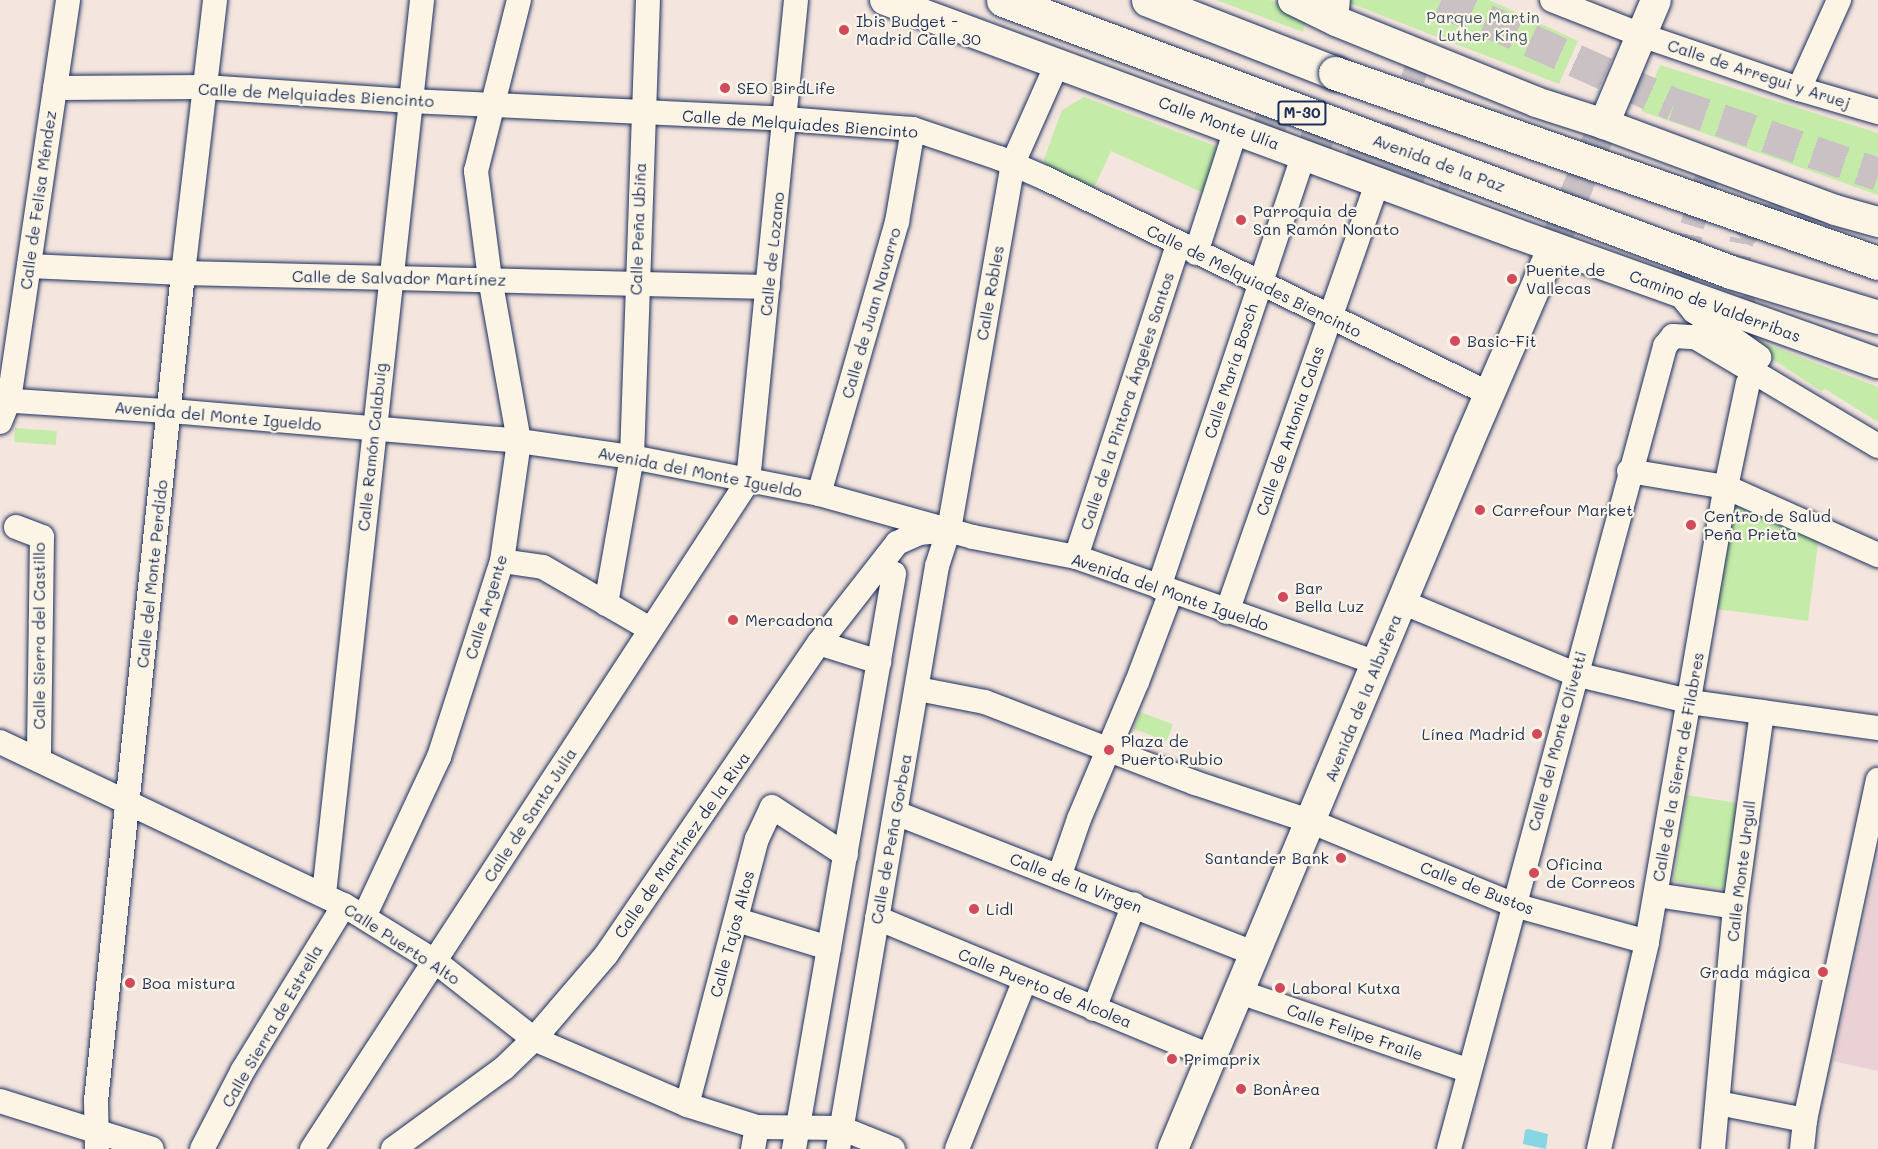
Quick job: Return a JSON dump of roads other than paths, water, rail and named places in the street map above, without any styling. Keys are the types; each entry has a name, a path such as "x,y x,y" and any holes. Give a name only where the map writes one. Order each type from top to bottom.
{"highway":[{"name":"Avenida de la Paz","path":"1003,0 1731,272 1878,317"},
{"path":"1148,0 1335,73 1878,263"}],"main road":[{"name":"Calle Monte Ulía","path":"885,0 1553,247"},
{"path":"1293,0 1337,11 1536,102 1604,124 1737,175 1878,222"},
{"path":"1604,124 1656,0"},
{"name":"Camino de Valderribas","path":"1553,247 1878,363"},
{"name":"Avenida de la Albufera","path":"1173,1149 1312,822 1489,394 1553,247"}],"street":[{"name":"Calle de Felisa Méndez","path":"3,407 29,266 68,0"},
{"name":"Calle del Monte Perdido","path":"97,1139 96,1101 129,805 183,273 215,0"},
{"name":"Calle Ramón Calabuig","path":"344,905 374,429 422,0"},
{"name":"Calle Argente","path":"344,905 439,757 502,561 519,441 490,279 476,171 519,0"},
{"name":"Calle Peña Ubiña","path":"606,604 632,458 636,283 648,0"},
{"name":"Calle de Lozano","path":"748,481 786,119 796,0"},
{"name":"Calle de Arregui y Aruej","path":"1552,0 1641,35 1799,90 1878,112"},
{"path":"1799,90 1839,0"},
{"name":"Calle Robles","path":"948,530 1013,164 1058,64"},
{"name":"Calle de Melquiades Biencinto","path":"55,88 205,87 410,101 786,119 914,129 1013,164 1489,394"},
{"name":"Calle de Juan Navarro","path":"819,494 897,222 914,129"},
{"name":"Calle de la Pintora Ángeles Santos","path":"1076,557 1187,249 1236,129"},
{"name":"Calle María Bosch","path":"1108,750 1137,682 1259,284 1304,154"},
{"name":"Calle de Antonia Calas","path":"1227,612 1378,182"},
{"name":"Calle de Salvador Martínez","path":"29,266 392,279 490,279 768,287"},
{"path":"1680,294 1694,311 1796,381 1808,403 1878,446"},
{"name":"Calle del Monte Olivetti","path":"1449,1149 1629,471 1665,346 1673,336 1695,337 1808,403"},
{"name":"Calle de la Sierra de Filabres","path":"1599,1149 1647,942 1726,487 1748,383"},
{"name":"Avenida del Monte Igueldo","path":"3,407 169,411 519,441 632,458 819,494 948,530 1076,557 1377,663"},
{"path":"1629,471 1726,487 1878,555"},
{"name":"Calle de Santa Julia","path":"312,1149 748,481"},
{"name":"Calle Sierra del Castillo","path":"16,527 42,537 39,760"},
{"name":"Calle de Peña Gorbea","path":"839,1139 918,689 939,552 948,530"},
{"name":"Calle de Martínez de la Riva","path":"400,1147 497,1074 534,1039 606,955 819,643 897,543 919,533 948,530"},
{"path":"502,561 543,567 650,630"},
{"path":"794,1149 894,574"},
{"path":"1402,602 1575,674 1689,701 1878,728"},
{"path":"825,645 879,662"},
{"path":"918,689 985,702 1108,750 1079,819 1059,877"},
{"name":"Calle Monte Urgull","path":"1713,1149 1735,907 1762,712"},
{"name":"Calle Puerto Alto","path":"0,742 344,905 436,962 534,1039 687,1105 755,1138 799,1125 839,1139 893,1149"},
{"name":"Calle de Bustos","path":"1108,750 1195,783 1312,822 1514,904 1647,942"},
{"path":"1802,1149 1805,1120 1878,780"},
{"name":"Calle Tajos Altos","path":"687,1105 737,920 756,839 772,807 846,855"},
{"name":"Calle de la Virgen","path":"896,813 1134,904 1256,954"},
{"path":"1656,895 1735,907"},
{"path":"1094,1010 1134,904"},
{"name":"Calle Sierra de Estrella","path":"202,1149 243,1070 344,905"},
{"name":"Calle Puerto de Alcolea","path":"877,918 1213,1058"},
{"path":"737,920 830,948"},
{"path":"957,1149 1025,980"},
{"name":"Calle Felipe Fraile","path":"1240,992 1469,1071"},
{"path":"0,1101 97,1139 152,1149"},
{"path":"1718,1103 1805,1120"}],"water":[{"path":"1525,1130 1548,1134 1546,1149 1523,1144"}],"tunnel":[{"path":"1441,0 1674,104 1878,174"},
{"path":"1378,182 1421,55"},
{"path":"1253,124 1451,181"},
{"path":"1553,247 1604,124"},
{"path":"1680,294 1692,226 1711,165"},
{"path":"1749,319 1735,279 1742,239 1761,217 1826,210"}],"place":[{"name":"Ibis Budget - Madrid Calle 30","path":"844,30"},
{"name":"SEO BirdLife","path":"725,88"},
{"name":"Parroquia de San Ramón Nonato","path":"1241,220"},
{"name":"Puente de Vallecas","path":"1512,279"},
{"name":"Basic-Fit","path":"1455,341"},
{"name":"Carrefour Market","path":"1480,510"},
{"name":"Centro de Salud Peña Prieta","path":"1691,525"},
{"name":"Bar Bella Luz","path":"1283,597"},
{"name":"Mercadona","path":"733,620"},
{"name":"Línea Madrid","path":"1537,734"},
{"name":"Plaza de Puerto Rubio","path":"1109,750"},
{"name":"Santander Bank","path":"1341,858"},
{"name":"Oficina de Correos","path":"1534,873"},
{"name":"Lidl","path":"974,909"},
{"name":"Grada mágica","path":"1823,972"},
{"name":"Boa mistura","path":"130,983"},
{"name":"Laboral Kutxa","path":"1280,988"},
{"name":"Primaprix","path":"1172,1059"},
{"name":"BonÀrea","path":"1241,1089"}],"park label":[{"name":"Parque Martin Luther King","path":"1483,26"}]}
